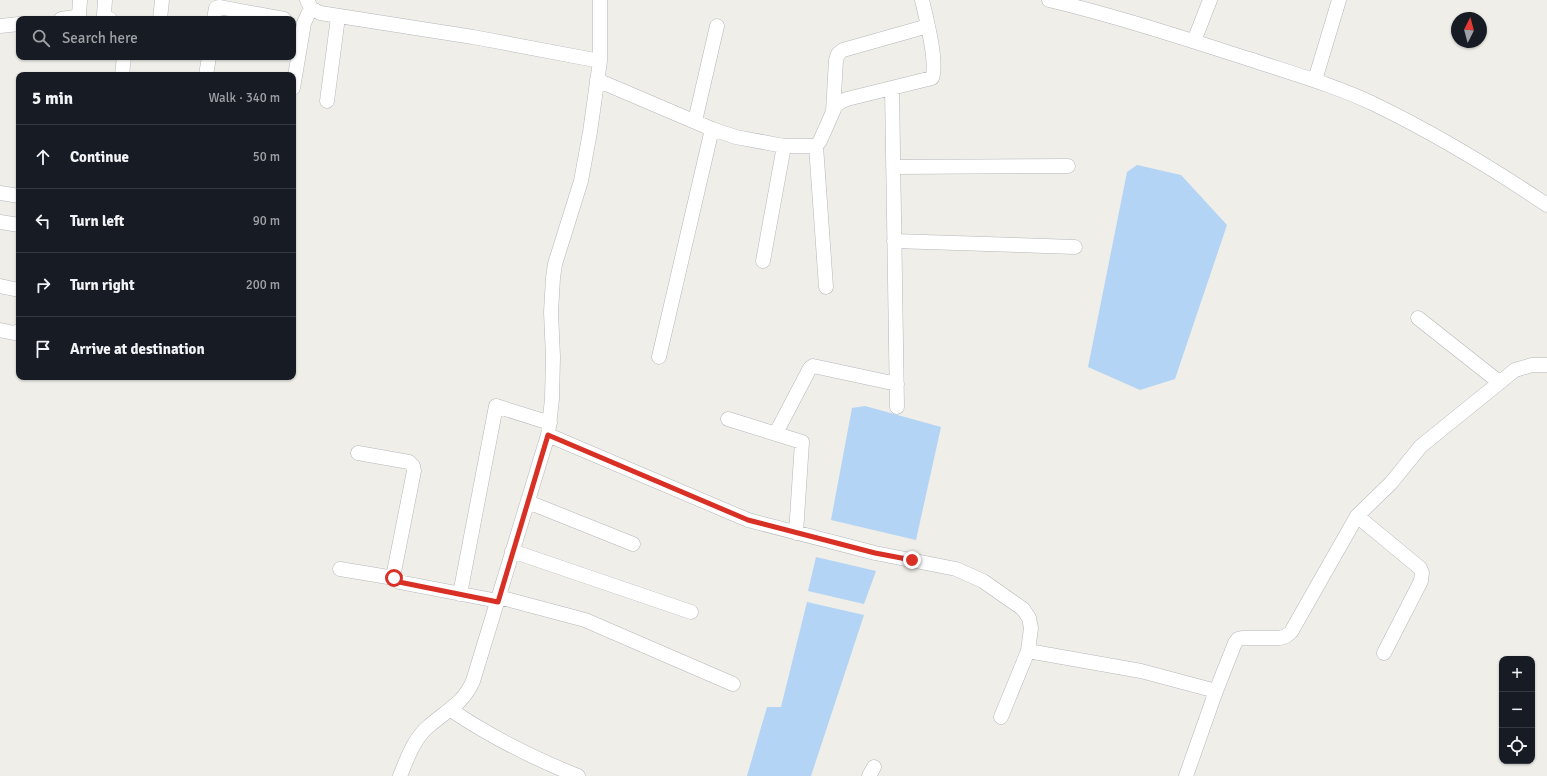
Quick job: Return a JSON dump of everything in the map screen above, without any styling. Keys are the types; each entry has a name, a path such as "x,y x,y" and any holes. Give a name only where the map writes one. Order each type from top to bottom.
{"street":[{"path":"78,16 80,0"},
{"path":"104,16 105,0"},
{"path":"160,16 162,0"},
{"path":"400,776 408,755 417,740 428,726 451,710 468,692 474,681 549,429 553,378 551,312 553,278 555,264 581,181 590,132 600,61 600,0"},
{"path":"826,287 816,146 820,141 833,111 840,102 932,78 933,69 928,26 922,0"},
{"path":"1049,0 1073,3 1194,41 1315,80 1374,104 1495,171 1547,205"},
{"path":"1194,41 1210,0"},
{"path":"1315,80 1339,0"},
{"path":"296,55 299,22 309,4 320,13 338,17 473,37 600,61"},
{"path":"215,16 216,8 219,7 249,6 276,16"},
{"path":"327,101 338,17"},
{"path":"0,26 16,24"},
{"path":"695,121 717,26"},
{"path":"833,111 836,60 838,54 843,50 928,26"},
{"path":"122,72 124,60"},
{"path":"206,72 208,60"},
{"path":"294,72 296,60"},
{"path":"598,80 712,129 751,140 784,146 816,146"},
{"path":"892,88 897,407"},
{"path":"659,356 712,129"},
{"path":"763,261 784,146"},
{"path":"893,167 1068,166"},
{"path":"0,193 16,196"},
{"path":"0,222 16,225"},
{"path":"894,241 1075,247"},
{"path":"0,286 16,289"},
{"path":"1418,318 1499,382"},
{"path":"0,330 16,332"},
{"path":"1186,776 1216,691 1235,643 1242,638 1280,638 1291,632 1358,516 1391,483 1421,446 1515,370 1532,365 1547,365"},
{"path":"776,433 810,368 813,366 897,384"},
{"path":"460,594 496,406 549,429 735,516 875,553 956,569 983,581 1024,609 1032,628 1028,651 1001,717"},
{"path":"728,419 802,442 796,533"},
{"path":"358,453 409,462 413,466 414,471 394,578"},
{"path":"528,502 633,544"},
{"path":"1358,516 1420,568 1422,573 1421,581 1384,653"},
{"path":"512,551 692,612"},
{"path":"340,569 394,578 399,582 460,594 498,599 585,620 733,684"},
{"path":"1028,651 1141,671 1216,691"},
{"path":"451,710 482,730 537,759 578,776"}],"water":[{"path":"1137,165 1181,175 1227,225 1175,379 1140,390 1088,367 1127,172"},
{"path":"865,406 941,427 916,540 831,520 852,408"},
{"path":"816,557 876,571 864,604 808,591"},
{"path":"807,602 864,615 811,776 747,776 767,707 781,707"}],"route":[{"path":"394,578 399,582 498,602 512,551 548,435 735,516 875,553 912,560"}]}
